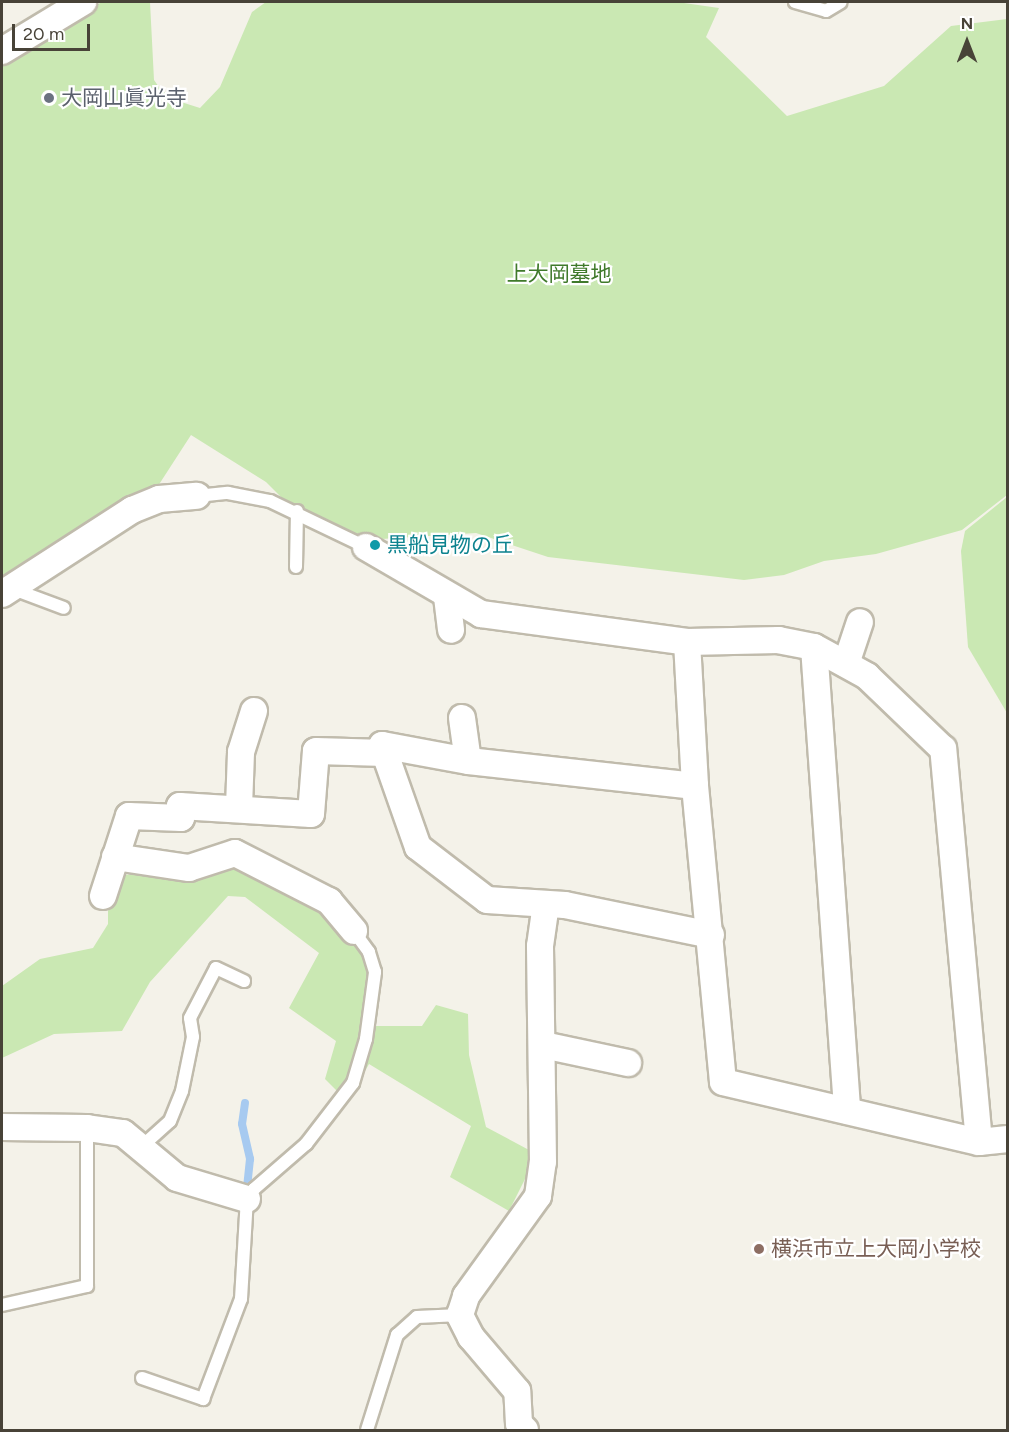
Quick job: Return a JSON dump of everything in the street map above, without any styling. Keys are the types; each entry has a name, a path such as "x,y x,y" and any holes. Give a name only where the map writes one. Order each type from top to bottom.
{"street":[{"path":"2,51 84,2"},
{"path":"7,592 132,510 159,499 197,496"},
{"path":"366,547 447,597 481,614 687,642 779,640 814,647 867,676 943,749 980,1142"},
{"path":"447,597 451,630"},
{"path":"846,664 860,622"},
{"path":"687,642 695,786 711,935 723,1082 980,1142 1008,1140"},
{"path":"814,647 847,1111"},
{"path":"239,807 241,752 254,711"},
{"path":"462,718 468,761"},
{"path":"695,786 468,761 382,745 418,847 487,900 546,904 711,935"},
{"path":"103,896 129,816 181,818 180,806 239,807 311,814 316,751 385,753"},
{"path":"115,857 189,868 235,853 328,902 354,931"},
{"path":"525,1431 519,1424 517,1391 471,1337 460,1315 466,1296 538,1196 543,1162 543,1045 538,1015 540,946 546,904"},
{"path":"543,1045 628,1063"},
{"path":"2,1127 87,1128 123,1133 177,1178 247,1199"}],"lane":[{"path":"795,2 813,10 825,11 841,2"},
{"path":"197,496 228,493 270,501 297,511 366,547"},
{"path":"296,567 297,511"},
{"path":"7,592 64,608"},
{"path":"142,1378 203,1399 241,1299 247,1199 254,1189 306,1144 353,1083 366,1039 375,972 369,952 354,931"},
{"path":"141,1148 158,1135 174,1111 182,1091 193,1037 190,1018 216,968 244,981"},
{"path":"2,1305 87,1286 87,1128"},
{"path":"367,1431 397,1335 417,1317 460,1315"}],"green space":[{"name":"上大岡墓地","path":"102,2 150,2 154,80 161,90 181,102 200,108 220,87 252,12 266,2 677,2 719,8 706,37 787,116 884,86 951,26 1007,19 1007,495 962,530 876,554 824,561 784,575 744,580 548,557 476,533 366,540 285,501 266,482 191,435 158,486 2,583 2,56"},
{"path":"1007,497 1007,713 968,647 961,551 965,531"},
{"path":"233,861 318,904 377,964 376,1026 422,1026 436,1005 468,1014 469,1055 486,1127 529,1150 526,1177 509,1211 450,1177 471,1126 369,1064 348,1102 325,1079 336,1041 289,1008 319,953 245,897 228,896 150,982 122,1031 54,1034 2,1058 2,986 40,959 93,948 108,924 108,911 125,875"}],"waterway":[{"path":"245,1103 242,1124 250,1159 247,1188"}],"place":[{"name":"大岡山眞光寺","path":"49,98"},
{"name":"黒船見物の丘","path":"375,545"},
{"name":"横浜市立上大岡小学校","path":"759,1249"}]}
